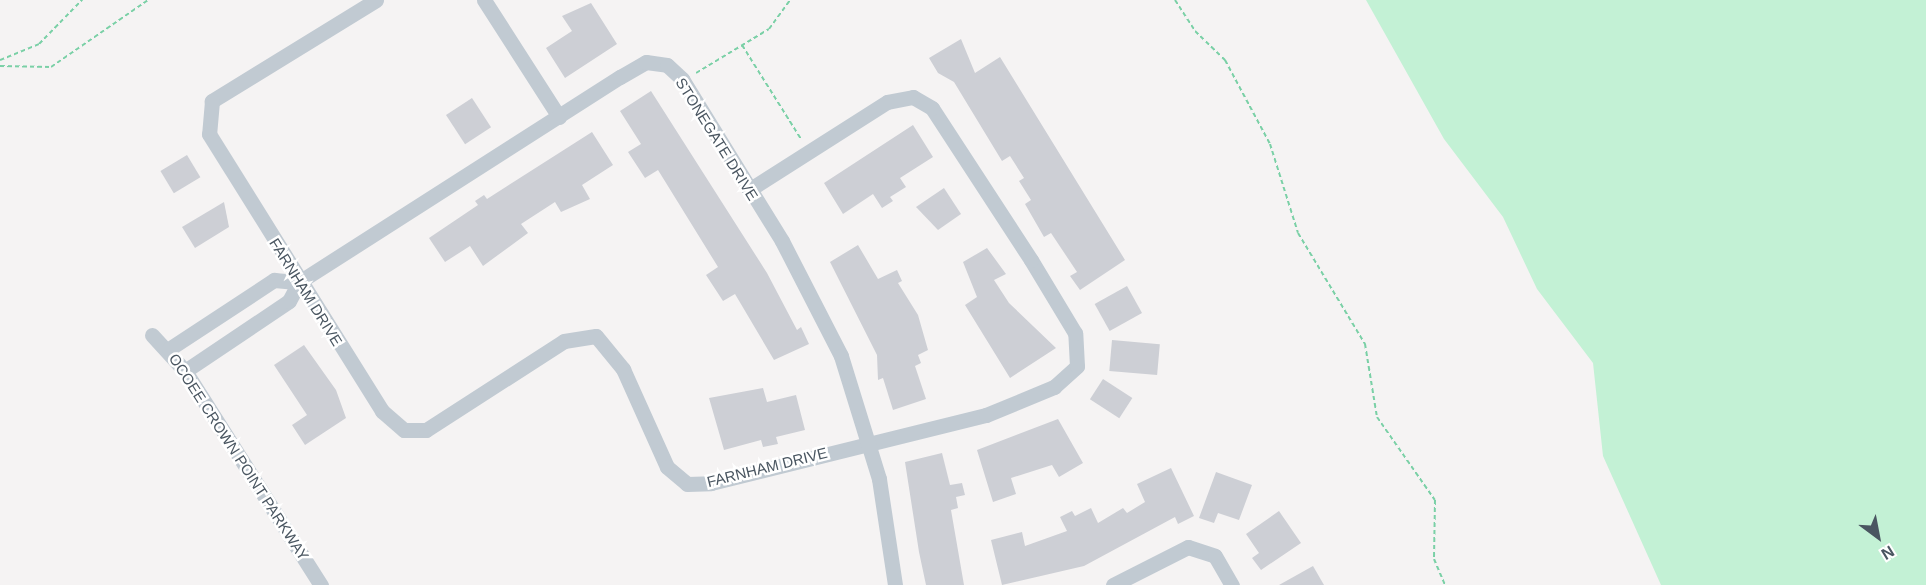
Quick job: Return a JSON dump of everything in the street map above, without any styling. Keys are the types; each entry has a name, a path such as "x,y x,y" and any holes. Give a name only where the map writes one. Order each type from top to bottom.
{"street":[{"name":"FARNHAM DRIVE","path":"376,0 212,101 209,134 298,282 382,411 404,430 426,430 564,341 596,336 623,369 667,467 687,484 986,415 1054,387 1077,366 1075,333 932,108 913,96 887,102 749,190"},
{"path":"484,0 559,117"},
{"name":"STONEGATE DRIVE","path":"185,370 289,301 298,282 646,62 667,65 683,81 817,303 841,356 869,442 895,585"},
{"name":"STONEGATE DRIVE","path":"169,348 274,280 298,282"},
{"name":"OCOEE CROWN POINT PARKWAY","path":"152,334 169,348 185,370 321,585"},
{"path":"1113,585 1188,547 1215,556 1232,585"}],"path":[{"path":"0,60 39,44 82,0"},
{"path":"0,66 51,67 148,0"},
{"path":"683,81 769,28 790,0"},
{"path":"1174,0 1225,60 1270,144 1298,233 1365,344 1377,417 1435,500 1434,559 1445,585"},
{"path":"742,45 809,152"}],"green space":[{"path":"1366,0 1926,0 1926,585 1661,585 1603,456 1593,363 1537,289 1503,217 1444,139"}],"building":[{"path":"591,3 617,44 565,78 546,48 572,31 562,16"},
{"path":"961,39 975,73 1000,57 1125,260 1080,290 1070,276 1077,272 1051,233 1044,237 1025,204 1031,200 1019,181 1024,178 1010,156 1002,161 954,82 938,73 929,58"},
{"path":"651,91 767,273 797,330 801,327 809,344 774,360 735,294 723,301 706,275 718,267 658,170 645,178 628,152 641,144 620,111"},
{"path":"472,98 491,127 465,144 446,115"},
{"path":"913,125 933,157 900,178 906,187 890,197 893,201 882,208 873,194 843,214 824,183"},
{"path":"592,132 613,165 582,185 590,199 561,212 555,202 521,224 528,233 483,266 470,246 445,262 429,238 478,205 475,201 484,195 487,199"},
{"path":"187,155 200,177 174,193 160,171"},
{"path":"944,188 961,214 938,230 916,207"},
{"path":"224,202 229,227 195,248 182,227"},
{"path":"858,245 878,279 897,270 902,281 898,283 918,315 928,350 918,355 921,363 915,366 926,399 893,410 883,378 878,380 877,355 830,262"},
{"path":"987,248 1006,274 994,280 1009,303 1056,348 1010,378 965,305 977,297 963,262"},
{"path":"1127,286 1142,313 1110,331 1095,304"},
{"path":"1112,340 1160,344 1157,375 1109,371"},
{"path":"304,345 336,390 346,418 305,445 292,425 307,415 274,365"},
{"path":"1103,379 1132,398 1119,418 1090,399"},
{"path":"763,388 767,402 796,395 805,430 776,437 778,444 763,447 761,440 724,450 709,398"},
{"path":"1058,419 1083,463 1059,477 1052,465 1011,478 1016,494 993,502 977,450"},
{"path":"942,453 950,485 962,483 965,495 956,497 958,508 951,510 964,585 926,585 919,552 905,462"},
{"path":"1171,468 1194,516 1178,524 1175,517 1084,566 1002,585 991,540 1022,532 1025,546 1067,531 1060,517 1072,511 1075,516 1091,508 1098,523 1123,508 1127,513 1145,502 1137,484"},
{"path":"1216,472 1252,485 1239,520 1218,513 1214,523 1199,518"},
{"path":"1279,511 1301,543 1261,570 1252,558 1259,553 1246,534"},
{"path":"1313,566 1324,585 1279,585"}]}
